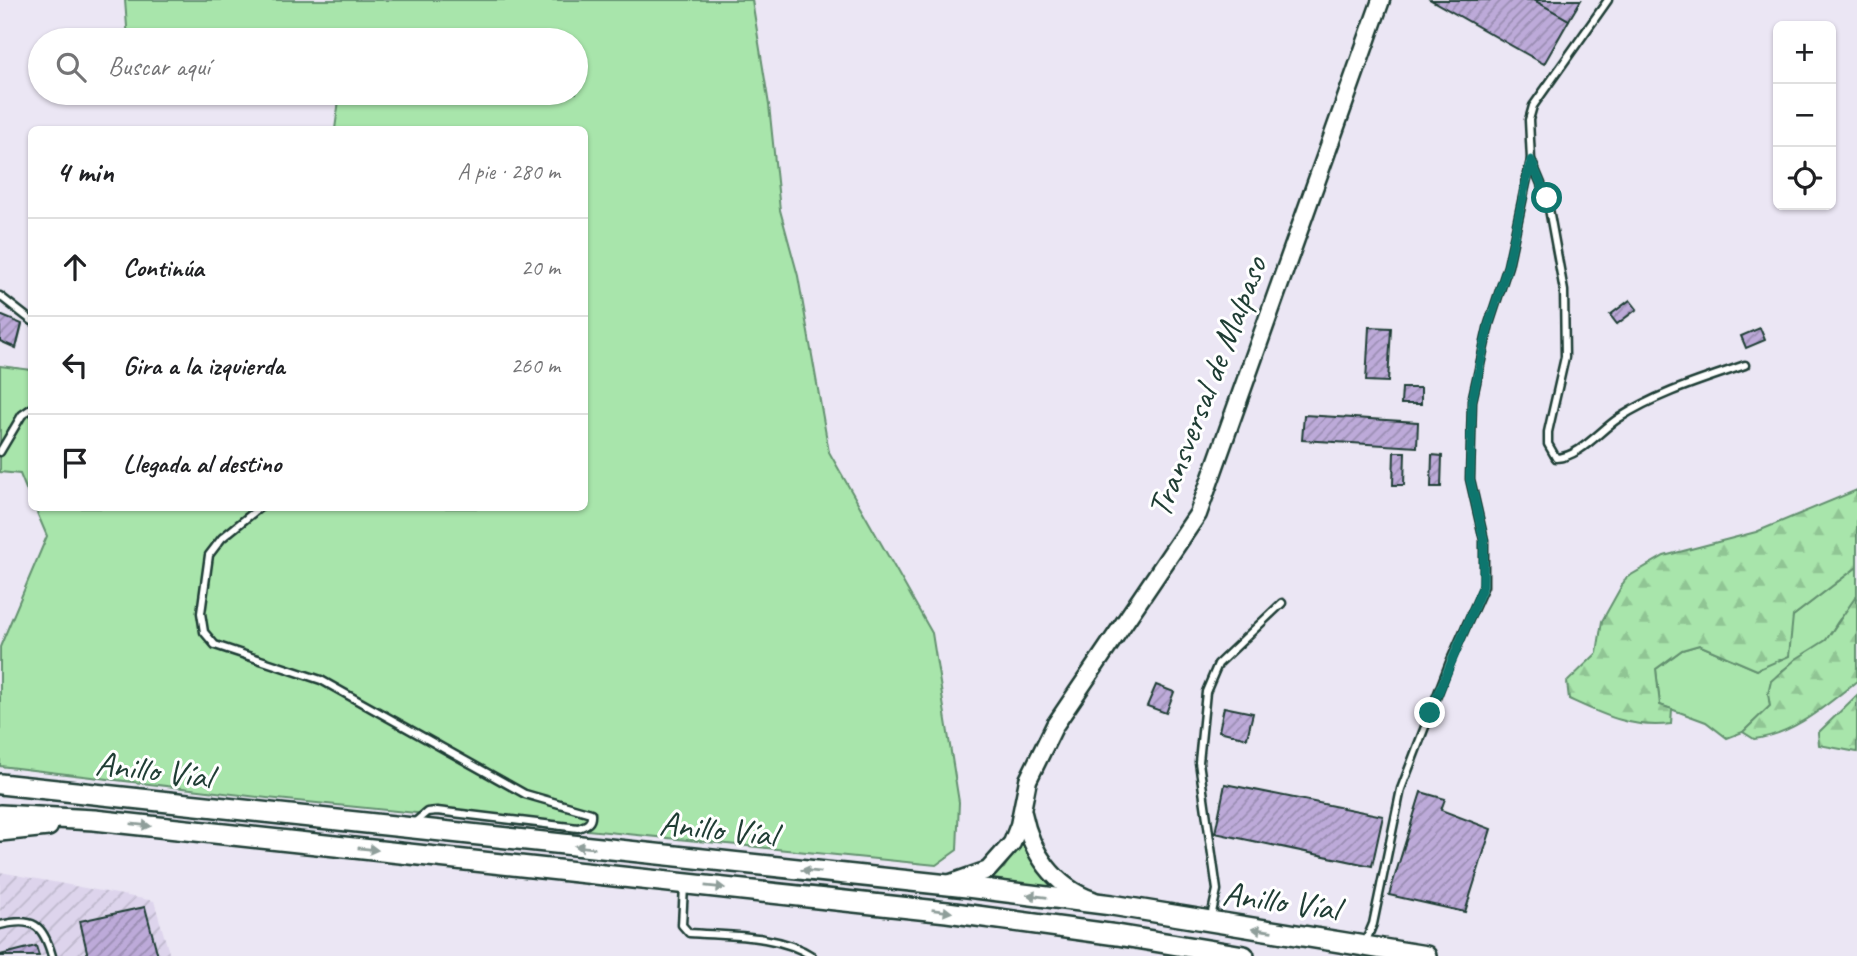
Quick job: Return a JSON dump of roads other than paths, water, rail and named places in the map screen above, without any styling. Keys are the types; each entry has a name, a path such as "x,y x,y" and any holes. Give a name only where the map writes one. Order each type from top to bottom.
{"highway":[{"name":"Anillo Víal","path":"0,784 1112,905 1426,956"},
{"name":"Anillo Víal","path":"0,815 94,820 947,912 1117,934 1244,956"},
{"path":"0,831 94,820"}],"main road":[{"name":"Transversal de Malpaso","path":"945,885 971,879 1002,858 1012,843 1035,763 1055,724 1198,514 1381,0"},
{"path":"1022,807 1027,831 1036,852 1050,872 1089,899 1112,905"}],"lane":[{"path":"1364,945 1373,924 1401,789 1450,662 1483,586 1484,540 1470,479 1472,401 1489,324 1508,265 1531,160 1529,120 1533,106 1608,0"},
{"path":"1531,160 1547,198 1564,291 1564,358 1548,432 1548,443 1556,458 1566,457 1611,424 1647,403 1684,386 1745,365"},
{"path":"0,296 28,318"},
{"path":"0,452 22,415 28,411"},
{"path":"255,511 222,538 209,555 201,613 204,632 215,645 321,680 525,794 579,807 591,813 592,819 588,825 579,828 437,811 427,812 404,828"},
{"path":"1210,922 1217,890 1199,762 1206,692 1218,664 1282,603"},
{"path":"684,884 682,925 689,933 746,937 800,948 812,956"},
{"path":"0,925 33,923 46,935 52,956"}]}
